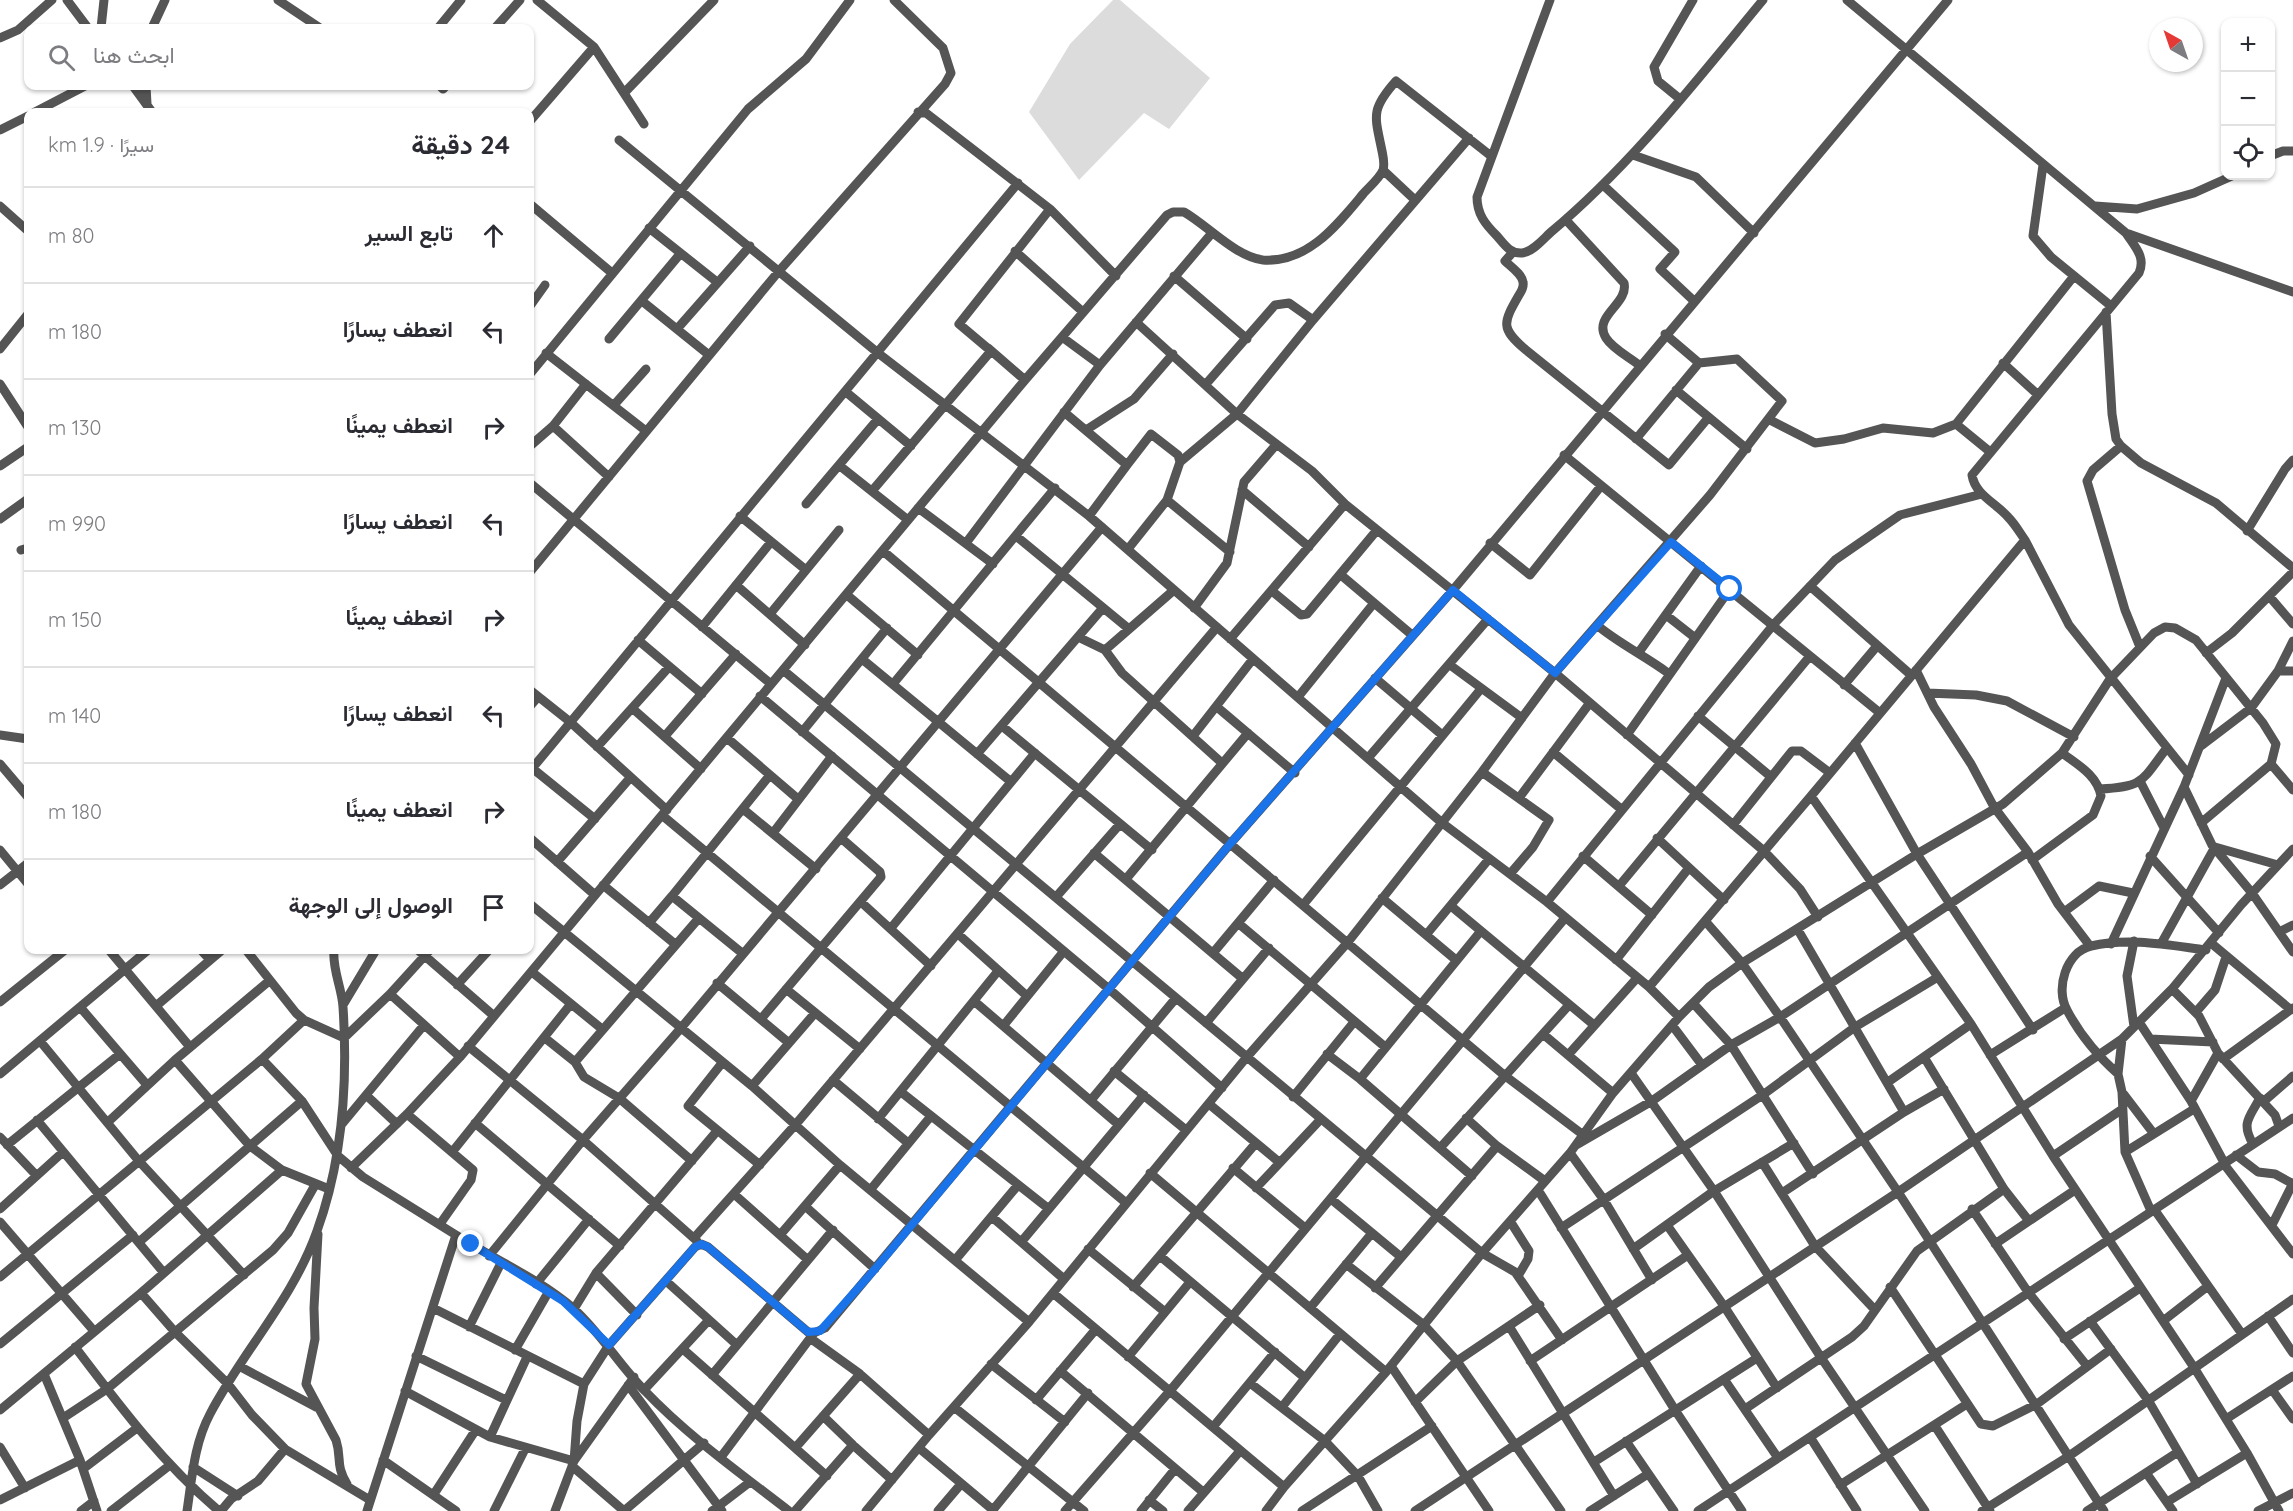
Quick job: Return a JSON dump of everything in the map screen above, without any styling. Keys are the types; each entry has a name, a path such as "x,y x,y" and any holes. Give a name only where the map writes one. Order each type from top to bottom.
{"street":[{"path":"25,24 52,0"},
{"path":"67,0 85,24"},
{"path":"101,24 104,0"},
{"path":"154,24 165,0"},
{"path":"278,0 314,24"},
{"path":"441,24 461,0"},
{"path":"499,24 520,0"},
{"path":"537,0 594,47 626,92 644,124"},
{"path":"626,92 714,0"},
{"path":"534,369 748,109 806,59 850,0"},
{"path":"534,567 779,270 945,84 951,73 943,48 894,0"},
{"path":"1513,252 1487,226 1478,210 1478,191 1550,0"},
{"path":"1680,99 1658,81 1654,67 1693,0"},
{"path":"1708,418 1669,465 1508,333 1507,317 1523,285 1521,278 1505,261 1513,252 1528,251 1604,185 1633,155 1763,0"},
{"path":"1847,0 2126,233 2141,256 2143,264 2139,273 1989,451 1972,475 1973,483 1982,494 2008,516 2025,540 2069,625 2188,776"},
{"path":"720,1457 812,1336 825,1328 1230,844 1295,773 1374,678 1453,590 1665,334 1754,233 1948,0"},
{"path":"0,38 24,25"},
{"path":"534,116 594,47"},
{"path":"351,1168 407,1114 460,1057 760,696 848,596 1025,380 1170,213 1184,212 1212,233 1248,255 1263,260 1304,251 1331,231 1383,170 1383,158 1374,118 1379,101 1396,81 1491,156"},
{"path":"43,108 77,90"},
{"path":"136,90 150,108"},
{"path":"147,90 150,108"},
{"path":"918,112 926,113 1050,209 1116,276"},
{"path":"0,130 24,118"},
{"path":"1128,549 1167,500 1180,462 1237,414 1313,320 1469,138"},
{"path":"619,140 878,352 1089,516 1442,822 1547,902 1649,987 1679,1017"},
{"path":"2275,154 2283,151 2293,151"},
{"path":"1633,155 1696,177 1754,233"},
{"path":"2043,165 2033,236 2051,257 2109,309 2112,414 2116,439 2141,463 2216,503 2293,567"},
{"path":"1383,170 1415,200"},
{"path":"2092,206 2137,209 2194,194 2224,180"},
{"path":"534,766 569,721 846,392 1018,183"},
{"path":"1604,185 1675,252 1660,269 1694,301"},
{"path":"0,206 24,227"},
{"path":"534,207 612,273"},
{"path":"959,324 1050,209"},
{"path":"18,221 24,220"},
{"path":"1566,220 1624,283 1625,292 1604,320 1603,330 1607,340 1640,365"},
{"path":"649,228 717,282"},
{"path":"966,543 1100,365 1212,233"},
{"path":"2126,233 2293,292"},
{"path":"677,329 750,246"},
{"path":"1016,251 1083,312"},
{"path":"609,339 680,254"},
{"path":"1174,276 1247,339"},
{"path":"1770,420 1815,443 1844,439 1883,428 1933,433 1956,424 2074,276"},
{"path":"534,300 545,285"},
{"path":"642,301 709,355"},
{"path":"1206,384 1271,309 1279,303 1294,304 1313,320"},
{"path":"0,349 24,319"},
{"path":"1136,322 1237,414 1275,446 1312,471 1345,504 1555,673 1764,851 1786,872 1818,917"},
{"path":"959,324 1025,380"},
{"path":"872,491 991,351 959,324"},
{"path":"1665,334 1699,363"},
{"path":"1062,337 1100,365"},
{"path":"546,353 646,431"},
{"path":"1086,430 1134,399 1173,354"},
{"path":"871,1509 929,1435 1029,1322 1125,1202 1246,1058 1348,942 1482,772 1555,673 1671,542 1748,449 1781,405 1781,398 1737,359 1699,363 1636,439"},
{"path":"2003,363 2037,394"},
{"path":"614,405 645,369"},
{"path":"0,384 24,421"},
{"path":"534,443 553,426 586,384"},
{"path":"1676,390 1748,449"},
{"path":"846,392 912,446"},
{"path":"1064,412 1127,465"},
{"path":"806,504 878,419"},
{"path":"1956,424 1989,451"},
{"path":"553,426 609,477"},
{"path":"1089,516 1151,434 1178,455 1180,462"},
{"path":"1194,608 1221,572 1230,552 1242,490 1250,471 1275,446"},
{"path":"2121,446 2088,476 2087,481 2126,610 2140,647"},
{"path":"0,466 24,450"},
{"path":"1564,455 1880,712"},
{"path":"2247,531 2292,463"},
{"path":"840,466 908,520"},
{"path":"1490,543 1530,575 1601,486"},
{"path":"534,487 771,684"},
{"path":"893,684 1055,488"},
{"path":"1242,490 1309,547"},
{"path":"1547,902 1773,624 1835,560 1900,515 1982,494"},
{"path":"1167,500 1230,552"},
{"path":"0,519 24,502"},
{"path":"1230,639 1345,504"},
{"path":"918,508 993,564"},
{"path":"740,516 806,570"},
{"path":"489,1256 583,1140 681,1028 1060,574 1102,527"},
{"path":"770,614 839,530"},
{"path":"1272,591 1305,616 1377,530"},
{"path":"1016,537 1102,609 1130,629"},
{"path":"1649,987 2025,540"},
{"path":"702,627 771,542"},
{"path":"883,551 1504,1075 1582,1134"},
{"path":"1639,652 1701,566"},
{"path":"2206,653 2232,633 2293,572"},
{"path":"1341,575 1412,635"},
{"path":"736,585 805,645"},
{"path":"1810,586 1877,646 1914,672 1994,807 2030,856 2064,912 2090,946"},
{"path":"1627,735 1668,673 1730,589"},
{"path":"1105,650 1174,590"},
{"path":"848,596 918,655"},
{"path":"2269,596 2293,624"},
{"path":"1298,697 1374,603"},
{"path":"977,754 1102,609"},
{"path":"1666,615 1694,637"},
{"path":"1368,758 1488,619"},
{"path":"1598,626 1617,641 1639,652 1668,673"},
{"path":"555,1511 573,1463 580,1401 585,1384 609,1345 695,1247 734,1194 1018,865 1217,627"},
{"path":"1266,1511 1284,1487 1388,1369 1482,1253 1572,1150 1613,1093 1693,1003 1743,963 1917,854 2002,804 2062,753 2110,679 2154,633 2165,627 2175,628 2196,640 2274,739 2275,753 2271,764 2201,823"},
{"path":"802,732 887,628"},
{"path":"1078,637 1105,650 1122,673 1222,763"},
{"path":"638,640 702,694"},
{"path":"2200,746 2251,708 2278,671 2293,641"},
{"path":"1844,685 1877,646"},
{"path":"665,736 736,654"},
{"path":"1618,886 1657,838 1697,795 1810,656"},
{"path":"862,659 1010,782"},
{"path":"1192,736 1253,659"},
{"path":"1449,665 1480,690 1522,718"},
{"path":"597,747 669,666"},
{"path":"783,670 1320,1120 1482,1253 1510,1268 1540,1305 1562,1340"},
{"path":"2278,671 2293,671"},
{"path":"1374,678 1441,734"},
{"path":"2111,944 2184,787 2226,678"},
{"path":"1303,904 1441,734 1480,690"},
{"path":"1927,693 1976,695 2007,701 2073,737"},
{"path":"534,694 569,721 708,851 1125,1202"},
{"path":"760,696 1153,1026 1222,1088"},
{"path":"534,702 538,697"},
{"path":"1519,798 1590,704"},
{"path":"1217,707 1295,773"},
{"path":"632,708 701,768"},
{"path":"1698,716 1770,776"},
{"path":"1002,726 1152,850"},
{"path":"1126,879 1248,733"},
{"path":"0,735 24,738"},
{"path":"727,738 798,799"},
{"path":"1855,743 1917,854 2033,1030"},
{"path":"2100,789 2120,788 2141,783 2166,749"},
{"path":"1733,825 1792,751 1796,750 1830,773"},
{"path":"1553,752 1621,809"},
{"path":"891,928 1035,753"},
{"path":"1572,1150 1652,1101 1731,1045 1780,1017 1905,931 2030,856 2093,815 2101,796 2100,789 2089,773 2062,753"},
{"path":"773,833 832,756"},
{"path":"0,764 24,792"},
{"path":"2271,764 2290,779 2293,790"},
{"path":"534,772 596,819"},
{"path":"1482,772 1547,818 1548,823 1510,874"},
{"path":"649,923 770,775"},
{"path":"557,862 630,778"},
{"path":"2141,783 2164,828"},
{"path":"2184,787 2215,847 2252,893 2293,952"},
{"path":"1812,796 1870,883 1971,1024 2075,1190 2195,1369 2247,1453 2278,1511"},
{"path":"743,809 816,868"},
{"path":"1056,897 1119,824"},
{"path":"761,1019 861,902 881,874 841,838"},
{"path":"1657,838 1724,900"},
{"path":"534,842 595,895"},
{"path":"2215,847 2278,865"},
{"path":"2160,944 2215,847"},
{"path":"0,850 24,880"},
{"path":"1415,1511 1898,1192 2122,1039 2172,989 2252,893 2292,851"},
{"path":"1094,853 1242,978"},
{"path":"1583,856 1652,915"},
{"path":"2150,856 2218,933"},
{"path":"1426,935 1489,859"},
{"path":"0,885 24,866"},
{"path":"1616,960 1688,869"},
{"path":"1213,953 1274,880"},
{"path":"603,885 675,944"},
{"path":"2064,912 2099,886 2133,893"},
{"path":"672,896 742,953"},
{"path":"1382,898 1456,960"},
{"path":"861,902 931,966"},
{"path":"1451,906 1594,1025"},
{"path":"534,908 752,1086 840,1165 956,1259 1029,1322"},
{"path":"575,1062 699,918"},
{"path":"1065,1511 1331,1199 1400,1113 1565,918"},
{"path":"1706,922 1743,963 1780,1017 2037,1404 2101,1507"},
{"path":"1238,923 1384,1046"},
{"path":"2279,932 2293,925"},
{"path":"1798,930 1904,1112"},
{"path":"1360,1079 1384,1046 1480,932"},
{"path":"958,934 1027,996"},
{"path":"2134,941 2127,976 2136,1025 2150,1040 2193,1105 2224,1163 2293,1254"},
{"path":"2118,1074 2097,1056 2065,1008 2065,970 2069,961 2090,946 2134,941 2208,946 2226,957 2292,1009 2221,1056 2193,1105 2154,1134 2124,1152"},
{"path":"1206,1023 1269,948"},
{"path":"1004,1024 1064,951"},
{"path":"0,1002 60,954"},
{"path":"112,954 190,1047"},
{"path":"0,1074 143,954"},
{"path":"205,954 210,960"},
{"path":"156,1006 217,954"},
{"path":"249,954 269,981 304,1020 344,1038"},
{"path":"187,1511 199,1439 228,1384 296,1279 318,1230 338,1156 345,1086 344,1005 333,954"},
{"path":"344,1005 374,954"},
{"path":"344,1038 390,994 422,954"},
{"path":"427,954 457,985 494,1016"},
{"path":"457,985 485,954"},
{"path":"2196,1012 2215,990 2226,957"},
{"path":"878,1119 998,971"},
{"path":"532,972 602,1029"},
{"path":"1561,1228 1764,1094 1854,1027 1938,977"},
{"path":"1568,1055 1637,978"},
{"path":"108,1122 175,1060 269,981"},
{"path":"717,983 789,1043"},
{"path":"786,989 860,1049"},
{"path":"2172,989 2196,1012 2221,1056 2275,1115 2279,1126"},
{"path":"390,994 460,1057"},
{"path":"1090,1100 1176,998"},
{"path":"974,1000 1119,1125"},
{"path":"1693,1003 1731,1045 1813,1174"},
{"path":"453,1151 570,1005"},
{"path":"1440,1148 1569,1005"},
{"path":"80,1007 147,1085"},
{"path":"1990,1055 2065,1008"},
{"path":"752,1086 815,1013"},
{"path":"0,1277 262,1059 304,1020"},
{"path":"1293,1097 1354,1022"},
{"path":"1888,1082 1971,1024"},
{"path":"342,1124 424,1025"},
{"path":"1672,1025 1702,1065"},
{"path":"1543,1034 1613,1093"},
{"path":"545,1038 575,1062 584,1077 619,1098 692,1161"},
{"path":"2122,1039 2118,1074 2122,1092 2124,1152 2152,1210 2242,1334"},
{"path":"2150,1040 2213,1042"},
{"path":"40,1041 138,1160 244,1275"},
{"path":"468,1046 583,1140 698,1241 860,1374 929,1435"},
{"path":"7,1145 77,1085 120,1054"},
{"path":"1327,1054 1360,1079 1472,1176"},
{"path":"1924,1056 2004,1189 2029,1221"},
{"path":"262,1059 302,1101 338,1156 351,1168 489,1256 549,1291 574,1309 609,1345 717,1510 750,1482"},
{"path":"175,1060 249,1146 282,1170 329,1189"},
{"path":"722,1063 688,1106 760,1165"},
{"path":"1114,1071 1186,1130"},
{"path":"1631,1072 1714,1191 1822,1359 1925,1511"},
{"path":"2253,1144 2247,1133 2246,1124 2262,1100 2293,1076"},
{"path":"833,1080 908,1143"},
{"path":"1782,1193 1904,1112 1944,1089"},
{"path":"901,1092 1049,1209"},
{"path":"2122,1092 2154,1134"},
{"path":"366,1095 397,1124"},
{"path":"1022,1241 1144,1095"},
{"path":"0,1344 180,1207 302,1101"},
{"path":"1209,1104 1279,1162"},
{"path":"2053,1156 2121,1110"},
{"path":"407,1114 470,1165 473,1174 440,1224"},
{"path":"2275,1115 2291,1119"},
{"path":"871,1189 931,1116"},
{"path":"1466,1118 1497,1146 1545,1181"},
{"path":"1698,1511 2291,1119"},
{"path":"37,1120 164,1273"},
{"path":"1257,1188 1320,1120"},
{"path":"475,1123 620,1246"},
{"path":"574,1309 596,1273 717,1131"},
{"path":"0,1137 36,1175"},
{"path":"1133,1287 1196,1210 1256,1143"},
{"path":"1633,1249 1714,1191 1794,1143"},
{"path":"1375,1288 1497,1146"},
{"path":"1572,1150 1652,1280"},
{"path":"0,1209 63,1152"},
{"path":"2236,1155 2254,1170 2275,1174 2293,1183 2272,1225"},
{"path":"1762,1162 1815,1246 1875,1310"},
{"path":"780,1235 840,1165"},
{"path":"1233,1168 1305,1228"},
{"path":"1,1407 141,1293 282,1170"},
{"path":"1150,1173 1340,1334 1388,1369 1416,1402 1489,1511"},
{"path":"63,1418 107,1389 282,1242 315,1185"},
{"path":"956,1259 1018,1185"},
{"path":"1745,1409 1852,1337 1875,1310 1917,1251 1972,1209 2004,1189"},
{"path":"1538,1190 1675,1410 1742,1511"},
{"path":"1995,1244 2075,1190"},
{"path":"734,1194 808,1260"},
{"path":"1331,1199 1401,1257"},
{"path":"805,1206 875,1269"},
{"path":"1972,1209 2028,1292 2087,1366"},
{"path":"992,1217 1064,1279"},
{"path":"536,1284 589,1219"},
{"path":"1510,1221 1529,1251 1528,1259 1518,1276"},
{"path":"0,1222 94,1331"},
{"path":"1667,1225 1724,1306 1777,1388"},
{"path":"318,1230 314,1308 315,1340 306,1384 336,1440 339,1449 337,1464 348,1486"},
{"path":"712,1375 833,1230"},
{"path":"1310,1308 1372,1233"},
{"path":"368,1511 456,1235"},
{"path":"1088,1249 1165,1312"},
{"path":"1530,1361 1688,1255"},
{"path":"1160,1256 1305,1378"},
{"path":"469,1327 501,1263"},
{"path":"1346,1264 1424,1325 1457,1361 1561,1511"},
{"path":"596,1273 637,1315"},
{"path":"666,1281 737,1345"},
{"path":"1128,1357 1190,1282"},
{"path":"2163,1321 2208,1286"},
{"path":"1890,1287 1967,1404 1981,1424 1986,1426 1993,1426 2037,1404 2111,1349"},
{"path":"2064,1339 2140,1288"},
{"path":"515,1350 549,1291"},
{"path":"141,1293 175,1332 228,1384 252,1415 285,1449 370,1500"},
{"path":"1053,1293 1168,1392 1284,1487"},
{"path":"1935,1426 1986,1510 2069,1456 2293,1299"},
{"path":"1416,1402 1457,1361 1540,1305"},
{"path":"433,1308 585,1384"},
{"path":"2268,1316 2293,1353"},
{"path":"644,1390 708,1321"},
{"path":"2090,1322 2148,1400 2197,1484"},
{"path":"1509,1326 1614,1496"},
{"path":"1036,1400 1096,1329"},
{"path":"1282,1407 1340,1334"},
{"path":"75,1347 137,1428 191,1486 220,1511 258,1481 285,1449"},
{"path":"683,1349 827,1476"},
{"path":"1213,1427 1275,1353"},
{"path":"416,1356 506,1400"},
{"path":"490,1437 527,1357"},
{"path":"1594,1462 1757,1358"},
{"path":"992,1364 1065,1422"},
{"path":"239,1366 318,1408"},
{"path":"1060,1371 1134,1431 1203,1492"},
{"path":"44,1374 63,1418 95,1506 81,1511"},
{"path":"796,1447 860,1374"},
{"path":"2226,1419 2273,1391 2293,1376"},
{"path":"1724,1379 1778,1458"},
{"path":"631,1381 750,1482 790,1511 827,1476 853,1445"},
{"path":"573,1463 631,1381"},
{"path":"1250,1383 1325,1441 1358,1476 1378,1511"},
{"path":"405,1391 475,1431 573,1463 624,1511 704,1443"},
{"path":"2273,1391 2293,1419"},
{"path":"919,1448 992,1510 1088,1393"},
{"path":"1840,1485 1967,1404"},
{"path":"954,1407 1084,1511"},
{"path":"823,1416 892,1480"},
{"path":"1302,1511 1432,1426"},
{"path":"0,1500 81,1465 137,1428"},
{"path":"434,1494 475,1431"},
{"path":"1810,1437 1857,1511"},
{"path":"1626,1441 1674,1511"},
{"path":"0,1447 25,1488"},
{"path":"494,1511 525,1449"},
{"path":"1188,1511 1240,1451"},
{"path":"2087,1511 2101,1507 2178,1452"},
{"path":"2147,1474 2170,1507 2197,1484 2247,1453"},
{"path":"383,1460 456,1511"},
{"path":"111,1511 171,1465"},
{"path":"193,1467 238,1496"},
{"path":"1141,1511 1175,1469"},
{"path":"1590,1511 1648,1474"},
{"path":"938,1511 961,1484"},
{"path":"2258,1511 2273,1501 2293,1493"},
{"path":"1149,1500 1163,1511"}],"shaded area":[{"path":"1113,0 1120,0 1210,78 1169,129 1144,113 1079,180 1029,112 1070,44"}],"route":[{"path":"471,1244 549,1291 574,1309 609,1345 695,1247 701,1244 708,1247 808,1332 820,1331 875,1269 1230,844 1295,773 1374,678 1453,590 1555,673 1671,542 1730,589"}]}
